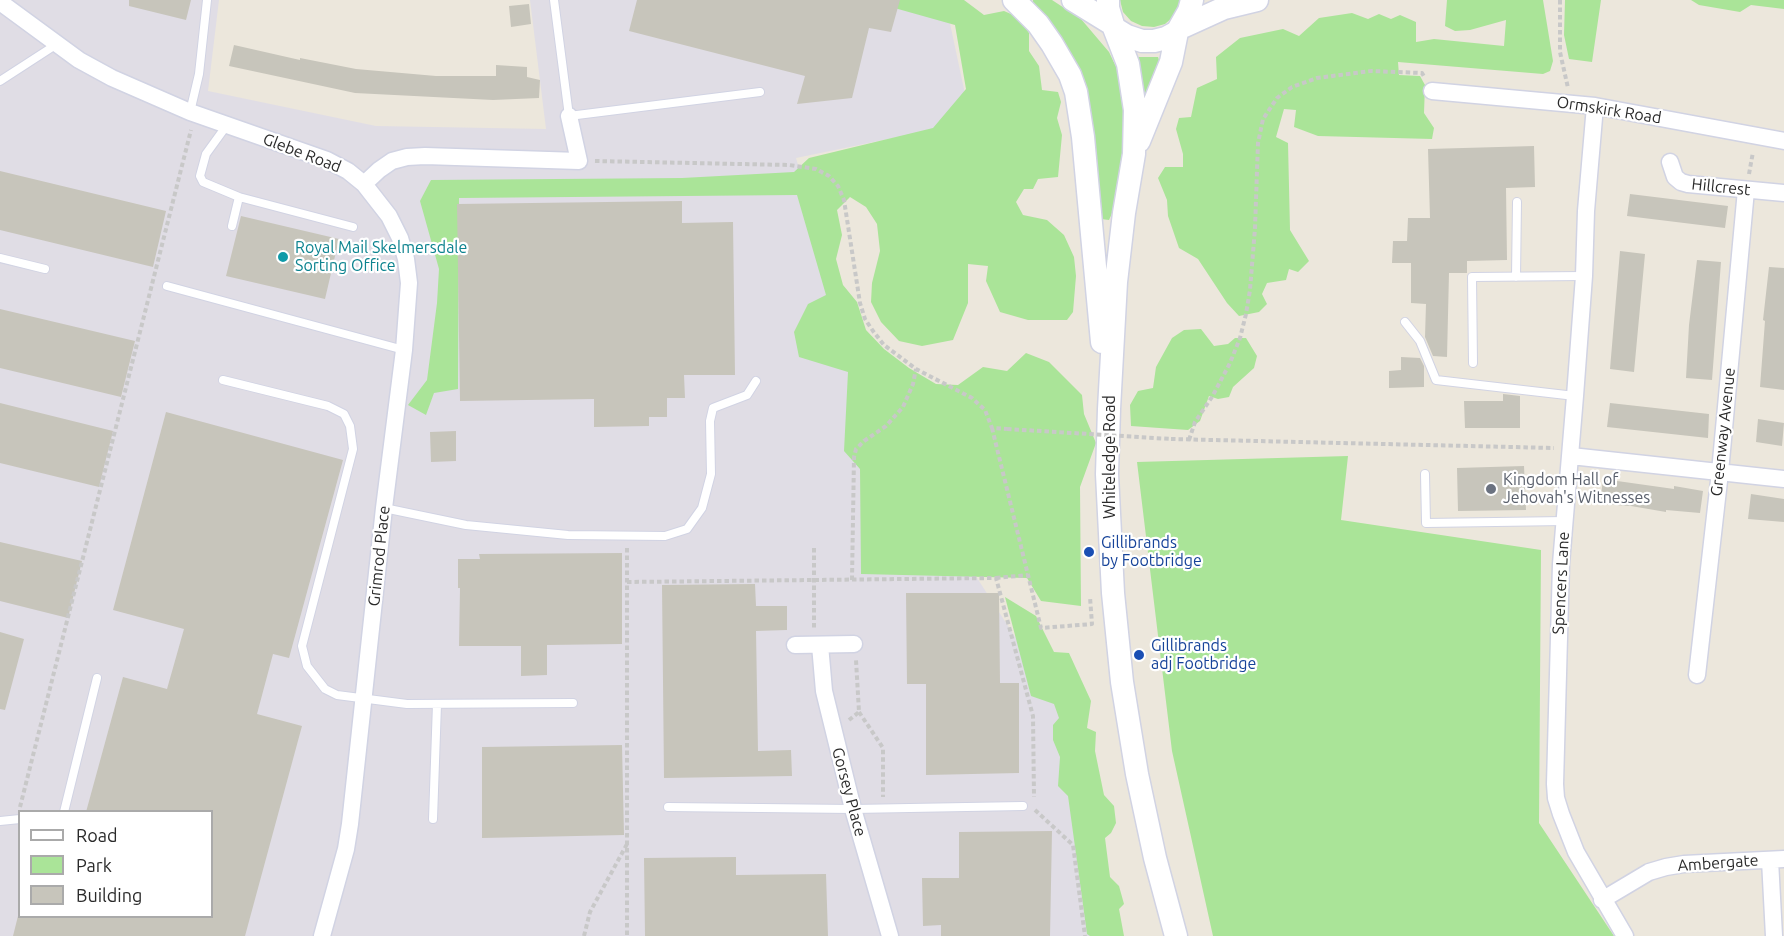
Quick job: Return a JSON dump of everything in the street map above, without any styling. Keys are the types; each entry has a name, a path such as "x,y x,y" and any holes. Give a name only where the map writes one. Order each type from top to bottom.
{"street":[{"path":"1014,0 1038,24 1057,51 1070,75 1078,102 1109,409"},
{"path":"1073,0 1127,36 1142,41 1160,40 1224,8 1257,0"},
{"name":"Whiteledge Road","path":"1108,0 1113,26 1128,64 1135,111 1134,154 1116,282 1109,409 1107,474 1112,581 1122,682 1137,774 1176,936"},
{"name":"Whiteledge Road","path":"1134,154 1171,62 1178,30 1189,11 1192,0"},
{"name":"Glebe Road","path":"0,2 79,60 112,78 192,112 327,160 348,171 364,184"},
{"name":"Ormskirk Road","path":"1432,91 1567,102 1784,141"},
{"name":"Spencers Lane","path":"1595,106 1561,564 1556,684 1556,798 1576,852 1625,936"},
{"path":"364,184 392,161 407,157 579,160 569,116"},
{"name":"Hillcrest","path":"1670,162 1675,177 1681,182 1784,193"},
{"name":"Grimrod Place","path":"322,936 346,849 404,350 409,284 406,259 400,238 389,216 364,184"},
{"name":"Greenway Avenue","path":"1697,675 1720,472 1746,190"},
{"path":"1571,452 1784,479"},
{"path":"795,645 855,645"},
{"name":"Gorsey Place","path":"818,645 824,691 853,809 890,936"},
{"name":"Ambergate","path":"1602,900 1649,872 1666,867 1777,859 1774,936"}],"lane":[{"path":"192,112 199,74 207,0"},
{"path":"554,0 569,116 760,92"},
{"path":"0,81 57,44"},
{"path":"227,125 206,154 200,176 203,182 239,197 353,227"},
{"path":"232,226 239,197"},
{"path":"1516,277 1517,202"},
{"path":"0,258 45,269"},
{"path":"1473,363 1472,277 1584,276"},
{"path":"167,286 404,350"},
{"path":"1405,322 1420,340 1436,380 1575,396"},
{"path":"223,380 328,406 344,414 350,426 353,449 302,646 307,666 325,690 337,695 407,704 573,703"},
{"path":"384,508 494,529 568,535 665,536 687,529 702,508 711,474 710,421 713,408 747,395 756,381"},
{"path":"1425,474 1426,523 1565,521"},
{"path":"64,810 97,678"},
{"path":"433,819 437,704"},
{"path":"668,807 883,809 1023,806"}],"path":[{"path":"1560,0 1560,52 1569,83 1567,102"},
{"path":"1189,440 1195,422 1212,397 1240,338 1250,290 1258,143 1263,119 1276,98 1292,87 1317,78 1371,70 1422,73 1432,91"},
{"path":"7,820 192,112"},
{"path":"1746,190 1756,136"},
{"path":"579,160 789,165 816,169 829,176 838,186 844,200 860,303 873,332 884,345 916,369 972,398 984,410 992,428 1041,628 1092,624 1090,597"},
{"path":"852,580 856,449 886,426 903,407 909,396 916,369"},
{"path":"992,428 1189,440 1571,452"},
{"path":"627,535 627,936"},
{"path":"814,548 818,645"},
{"path":"627,582 996,578 1028,575"},
{"path":"996,578 1033,716 1035,810 1073,845 1085,936"},
{"path":"855,645 859,712 883,748 883,809"},
{"path":"834,732 859,712"},
{"path":"584,936 590,912 627,843"}],"shaded area":[{"path":"0,0 219,0 208,91 376,126 546,129 530,0 945,0 971,122 796,158 876,421 1075,730 1120,936 0,936"}],"green space":[{"path":"866,0 964,0 984,15 1004,11 1018,17 1029,33 1029,51 1039,66 1042,90 1058,92 1061,102 1057,118 1062,135 1058,177 1038,179 1033,189 1024,189 1016,202 1023,215 1047,220 1064,235 1074,257 1076,276 1073,312 1067,320 1028,320 1000,312 986,281 988,266 968,264 968,303 953,340 922,346 899,341 881,322 871,302 872,283 880,251 877,224 866,207 850,197 837,210 842,235 836,259 843,285 857,302 866,330 884,349 909,368 936,384 958,385 983,367 1007,371 1026,353 1049,362 1082,395 1084,414 1096,443 1080,487 1081,606 1041,601 1027,578 861,574 860,469 844,451 848,372 799,357 794,332 808,304 826,295 797,195 459,198 458,389 434,393 426,415 408,405 427,380 437,303 439,269 420,201 431,180 682,178 794,172 809,158 933,128 966,89 955,25"},
{"path":"1033,0 1052,0 1081,19 1109,52 1119,73 1125,95 1124,141 1113,211 1109,220 1101,219 1090,117 1033,5"},
{"path":"1120,0 1181,0 1173,17 1165,24 1154,27 1142,26 1131,21 1123,12"},
{"path":"1447,0 1543,0 1553,61 1550,71 1543,74 1398,62 1399,75 1420,76 1425,85 1424,113 1434,128 1432,139 1318,136 1294,127 1296,110 1284,109 1276,137 1288,143 1290,230 1309,261 1298,272 1289,269 1286,280 1267,283 1262,294 1267,304 1259,312 1239,316 1227,303 1198,259 1179,248 1168,216 1167,200 1158,178 1165,167 1183,167 1183,154 1176,129 1179,118 1191,117 1197,88 1217,79 1216,57 1240,38 1283,29 1299,36 1319,18 1352,13 1368,19 1379,14 1391,19 1400,15 1416,22 1416,42 1434,39 1504,46 1506,20 1470,30 1455,31 1445,26"},
{"path":"1565,0 1601,0 1592,62 1569,59 1564,35"},
{"path":"1691,0 1784,0 1784,9 1751,5 1740,12 1699,5"},
{"path":"1158,57 1160,63 1146,96 1143,95 1137,58"},
{"path":"1201,329 1214,346 1228,344 1235,338 1246,338 1257,356 1254,368 1233,387 1229,397 1218,399 1209,396 1200,421 1188,430 1131,426 1130,405 1138,391 1153,388 1156,367 1172,338 1184,330"},
{"path":"1348,456 1341,520 1541,550 1539,823 1614,936 1213,936 1172,751 1137,462"},
{"path":"1005,597 1036,616 1054,652 1069,653 1091,701 1087,728 1096,732 1095,751 1104,795 1114,806 1116,823 1111,833 1105,838 1110,877 1119,886 1124,904 1119,909 1124,936 1090,936 1087,934 1068,796 1058,786 1060,757 1053,740 1053,725 1059,718 1054,704 1031,696"}],"building":[{"path":"129,0 191,0 186,20 129,6"},
{"path":"637,0 900,0 891,32 869,28 852,98 797,104 805,76 629,31"},
{"path":"529,4 531,24 511,27 509,6"},
{"path":"234,45 300,60 300,58 356,69 436,76 496,76 496,65 527,67 527,77 540,80 539,98 493,100 355,93 229,66"},
{"path":"1534,146 1535,187 1506,188 1507,260 1467,261 1467,273 1449,273 1447,357 1433,356 1425,337 1426,304 1411,303 1411,263 1392,263 1393,241 1407,241 1408,218 1430,218 1428,149"},
{"path":"0,171 166,211 153,267 0,230"},
{"path":"1630,194 1728,206 1725,228 1627,216"},
{"path":"682,201 682,223 733,222 735,375 684,375 685,398 667,398 667,417 649,417 649,426 594,427 594,399 460,401 457,204"},
{"name":"Royal Mail Skelmersdale Sorting Office","path":"241,216 339,239 325,299 226,276"},
{"path":"1620,251 1645,254 1634,372 1610,369"},
{"path":"1697,260 1721,262 1712,380 1686,378 1689,325"},
{"path":"1769,267 1784,268 1784,390 1760,387 1765,321 1763,320"},
{"path":"0,309 135,341 121,397 0,368"},
{"path":"1401,357 1420,358 1424,366 1424,387 1389,388 1389,371 1401,370"},
{"path":"1503,394 1520,396 1520,428 1465,428 1464,401 1503,401"},
{"path":"0,403 113,431 99,487 0,463"},
{"path":"1610,403 1709,414 1708,438 1607,427"},
{"path":"166,412 343,460 289,658 273,654 257,714 302,726 245,936 13,936 18,916 18,918 213,918 213,810 87,810 123,677 167,689 184,629 113,610"},
{"path":"1758,419 1784,423 1782,446 1756,442"},
{"path":"456,431 456,461 431,462 430,432"},
{"name":"Kingdom Hall of Jehovah's Witnesses","path":"1524,466 1526,510 1458,511 1457,468"},
{"path":"1603,479 1703,491 1700,513 1666,510 1666,512 1600,504"},
{"path":"1751,494 1784,499 1784,522 1748,519"},
{"path":"0,542 82,561 68,618 0,601"},
{"path":"622,553 622,644 547,645 547,675 521,676 521,646 459,646 458,559 480,559 479,554"},
{"path":"755,584 756,606 787,606 787,630 756,631 758,751 791,750 792,776 664,778 662,585"},
{"path":"906,593 999,593 1000,683 1019,683 1019,773 926,775 926,684 907,684"},
{"path":"0,632 24,639 5,710 0,709"},
{"path":"622,745 624,835 482,838 482,747"},
{"path":"1052,831 1050,936 941,936 941,925 923,926 922,878 959,878 959,832"},
{"path":"736,857 736,875 826,874 828,936 645,936 644,858"}],"place":[{"name":"Royal Mail Skelmersdale Sorting Office","path":"283,257"},
{"name":"Kingdom Hall of Jehovah's Witnesses","path":"1491,489"},
{"name":"Gillibrands by Footbridge","path":"1089,552"},
{"name":"Gillibrands adj Footbridge","path":"1139,655"}]}
